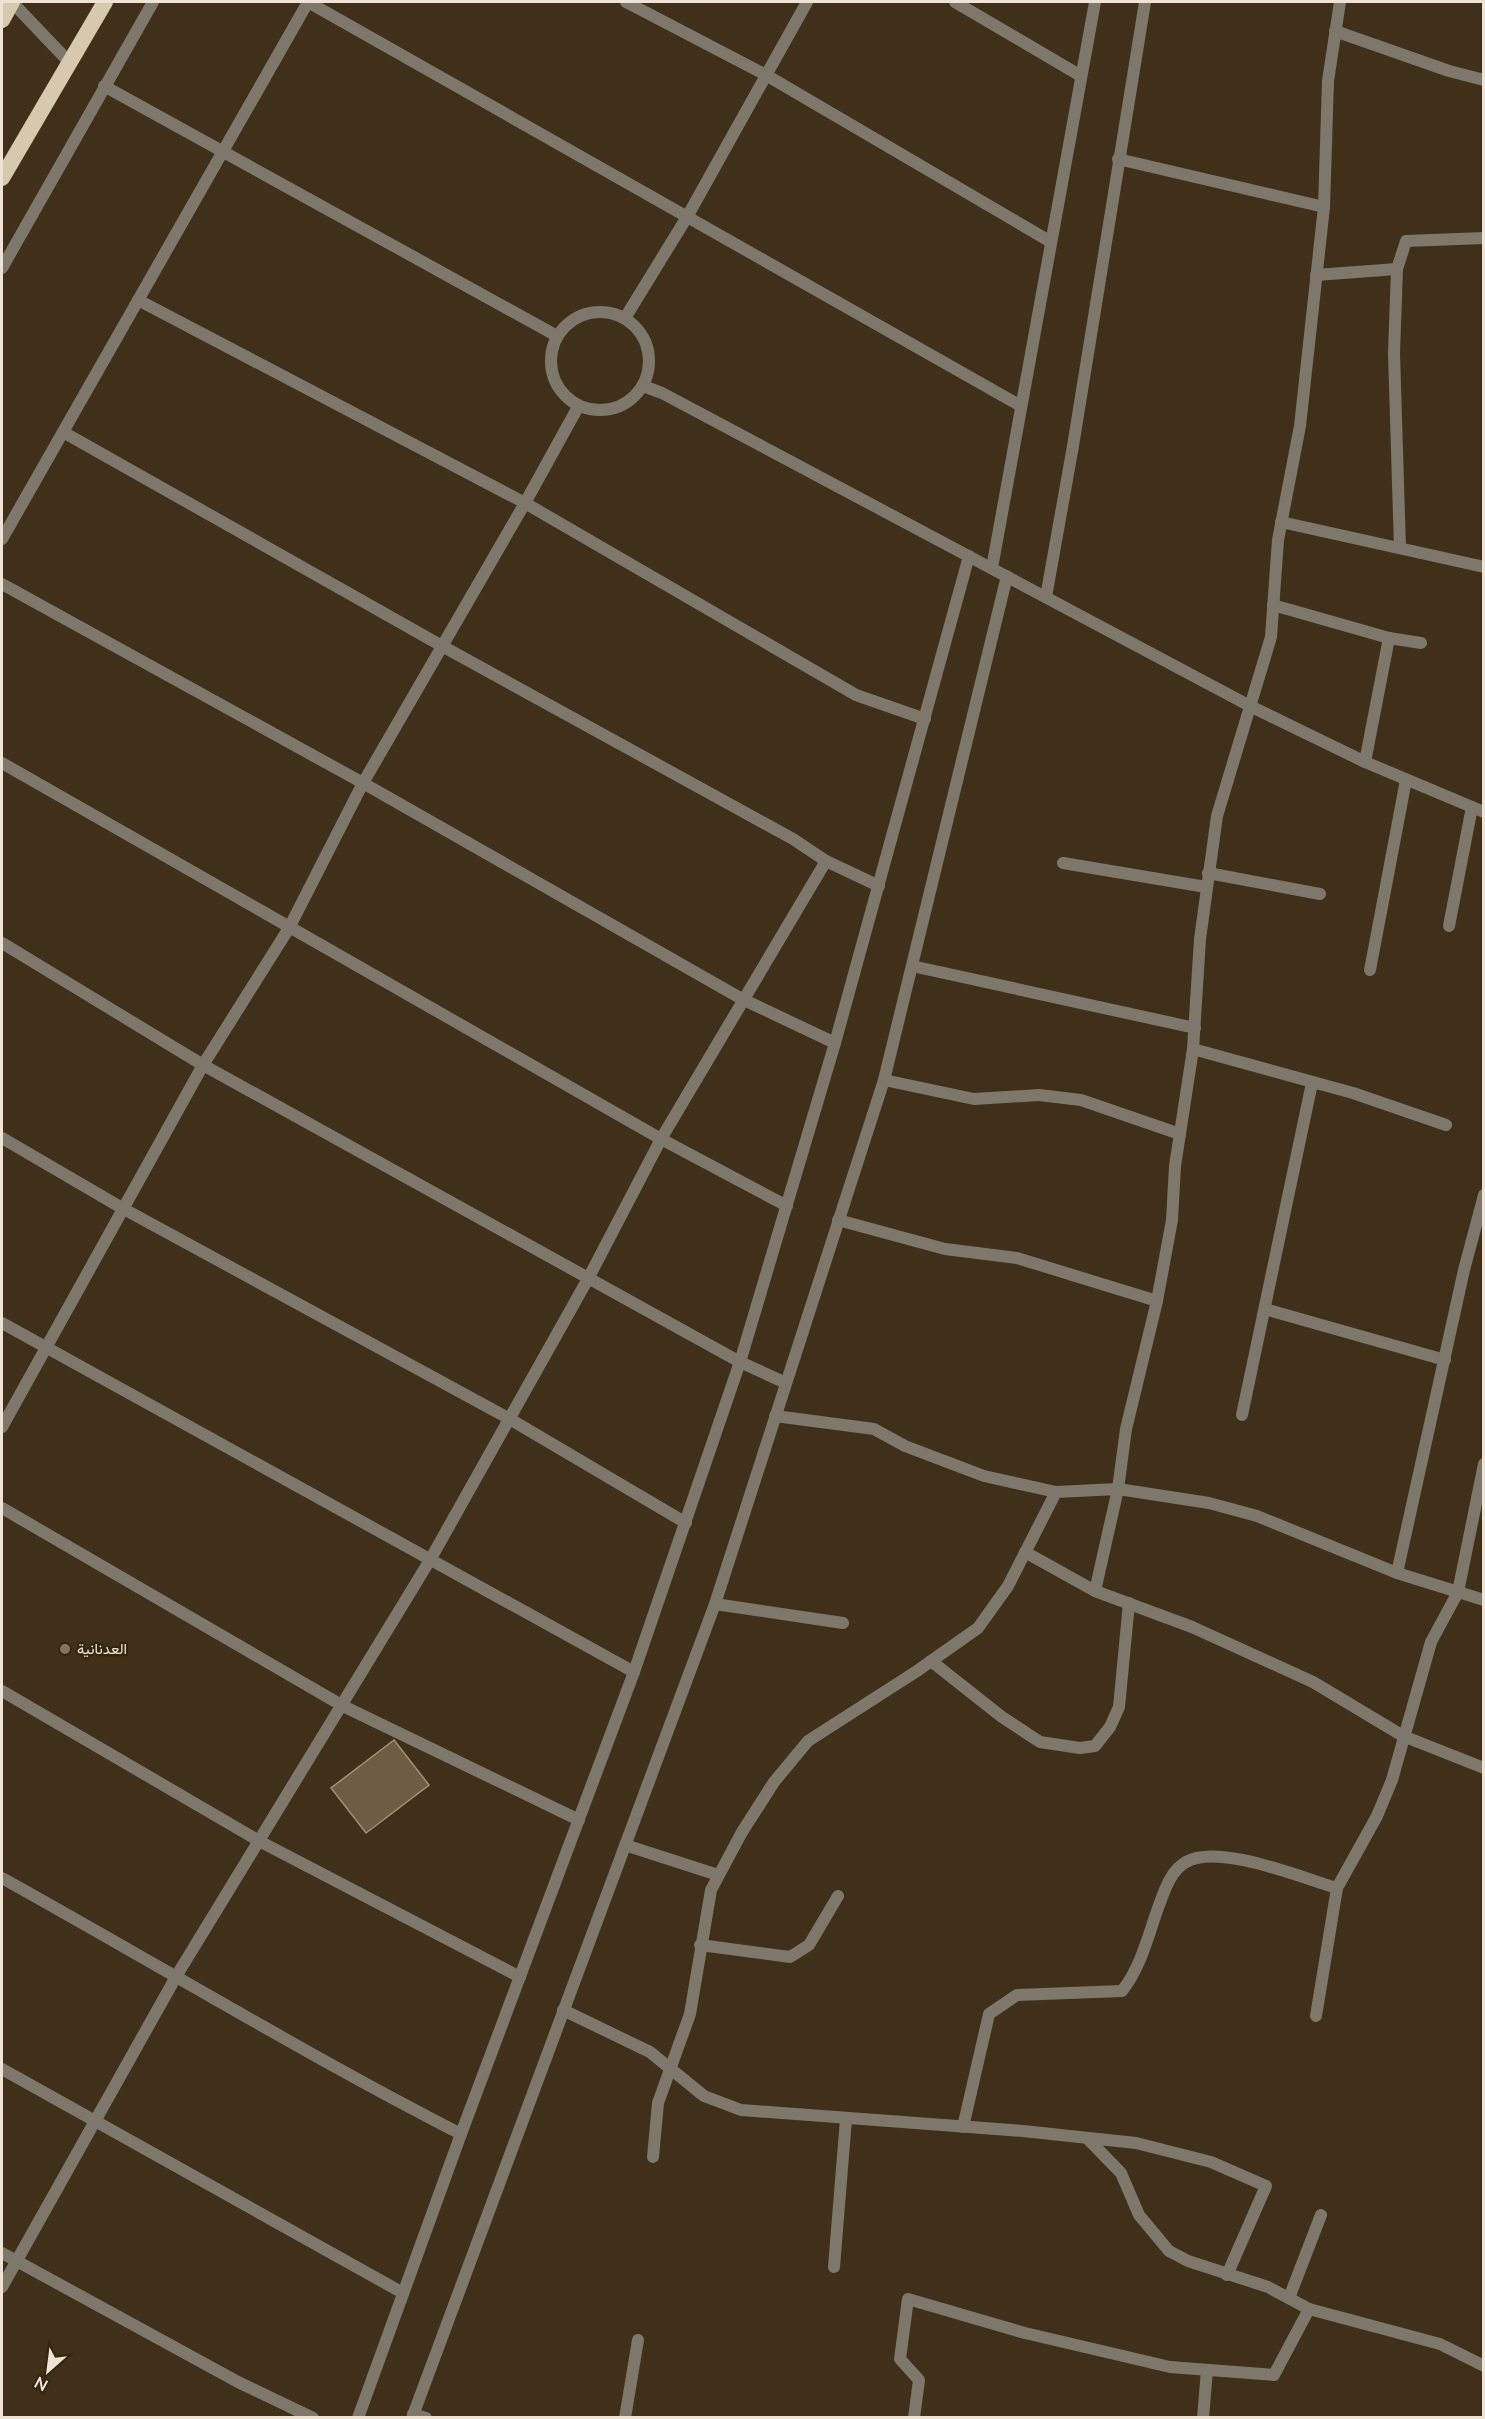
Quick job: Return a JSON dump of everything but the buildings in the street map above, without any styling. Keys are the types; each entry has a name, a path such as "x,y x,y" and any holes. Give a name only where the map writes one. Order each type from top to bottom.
{"highway":[{"path":"2,20 12,2"},
{"path":"2,178 105,2"}],"street":[{"path":"12,2 70,63"},
{"path":"2,268 153,2"},
{"path":"2,539 308,2 1021,406"},
{"path":"626,2 766,75 1051,242"},
{"path":"625,318 687,217 807,2"},
{"path":"955,2 1081,76"},
{"path":"992,568 1095,2"},
{"path":"1046,597 1073,446 1145,2"},
{"path":"1095,1591 1118,1489 1126,1429 1157,1301 1172,1220 1180,1134 1193,1049 1206,887 1217,816 1271,637 1281,522 1300,426 1324,207 1328,81 1340,2"},
{"path":"1335,31 1449,71 1484,80"},
{"path":"104,86 557,336"},
{"path":"1118,159 1324,207"},
{"path":"1400,548 1394,353 1397,268 1406,241 1484,237"},
{"path":"1316,275 1397,268"},
{"path":"138,300 525,503 856,695 924,719"},
{"path":"607,312 625,318 640,331 648,349 649,368 643,386 630,401 613,409 593,410 578,407 560,391 552,373 551,354 557,336 570,321 587,313 607,312"},
{"path":"643,386 662,393 1250,706 1365,762 1478,810 1449,926"},
{"path":"2,1426 203,1065 289,928 363,783 578,407"},
{"path":"63,432 442,646 793,839 826,861 879,886"},
{"path":"1281,522 1484,567"},
{"path":"358,2418 461,2134 634,1672 740,1362 835,1043 969,556"},
{"path":"426,2418 412,2416 714,1604 884,1080 1007,576"},
{"path":"2,584 363,783 742,999 835,1043"},
{"path":"1273,605 1389,638 1421,643"},
{"path":"1365,762 1389,638"},
{"path":"2,764 661,1139 787,1206"},
{"path":"1370,970 1406,780"},
{"path":"2,2287 177,1975 261,1842 430,1560 589,1277 661,1139 742,999 826,861"},
{"path":"1063,863 1206,887"},
{"path":"1208,873 1320,894"},
{"path":"2,943 203,1065 740,1362 786,1383"},
{"path":"912,966 1195,1028"},
{"path":"1193,1049 1446,1125"},
{"path":"884,1080 974,1099 1039,1095 1081,1100 1180,1134"},
{"path":"1242,1415 1312,1083"},
{"path":"2,1138 122,1208 508,1418 686,1523"},
{"path":"1397,1573 1464,1270 1484,1196"},
{"path":"838,1220 945,1249 1017,1258 1157,1301"},
{"path":"1265,1309 1445,1360"},
{"path":"2,1323 634,1672"},
{"path":"776,1416 874,1429 905,1446 984,1476 1056,1492 1118,1489 1209,1503 1257,1516 1397,1573 1484,1600"},
{"path":"1316,2016 1337,1888 1377,1816 1392,1780 1431,1642 1458,1592 1484,1464"},
{"path":"653,2157 658,2103 669,2067 690,2014 711,1890 742,1832 774,1782 808,1741 978,1628 1008,1586 1056,1492"},
{"path":"2,1508 343,1706 579,1820"},
{"path":"1024,1552 1095,1591 1192,1627 1313,1682 1403,1736 1484,1768"},
{"path":"931,1661 1002,1717 1040,1742 1080,1748 1095,1746 1110,1727 1119,1707 1129,1603"},
{"path":"714,1604 843,1623"},
{"path":"2,1691 261,1842 520,1977"},
{"path":"626,1845 718,1875"},
{"path":"963,2127 989,2014 1017,1995 1122,1991 1134,1975 1167,1883 1186,1862 1213,1856 1260,1865 1337,1888"},
{"path":"2,1878 177,1975 368,2086 461,2134"},
{"path":"700,1945 790,1957 809,1945 838,1896"},
{"path":"563,2010 650,2052 704,2096 741,2110 1136,2143 1211,2162 1266,2186 1227,2275"},
{"path":"2,2068 96,2123 403,2292"},
{"path":"834,2267 846,2119"},
{"path":"1087,2138 1121,2173 1139,2215 1169,2251 1227,2275 1268,2287 1309,2309 1440,2344 1484,2366"},
{"path":"1289,2298 1321,2215"},
{"path":"2,2253 237,2382 313,2418"},
{"path":"914,2418 919,2380 900,2359 908,2299 1025,2333 1170,2367 1274,2375 1309,2309"},
{"path":"625,2418 638,2340"},
{"path":"1203,2418 1207,2370"}],"place":[{"name":"العدنانية","path":"65,1649"}]}
